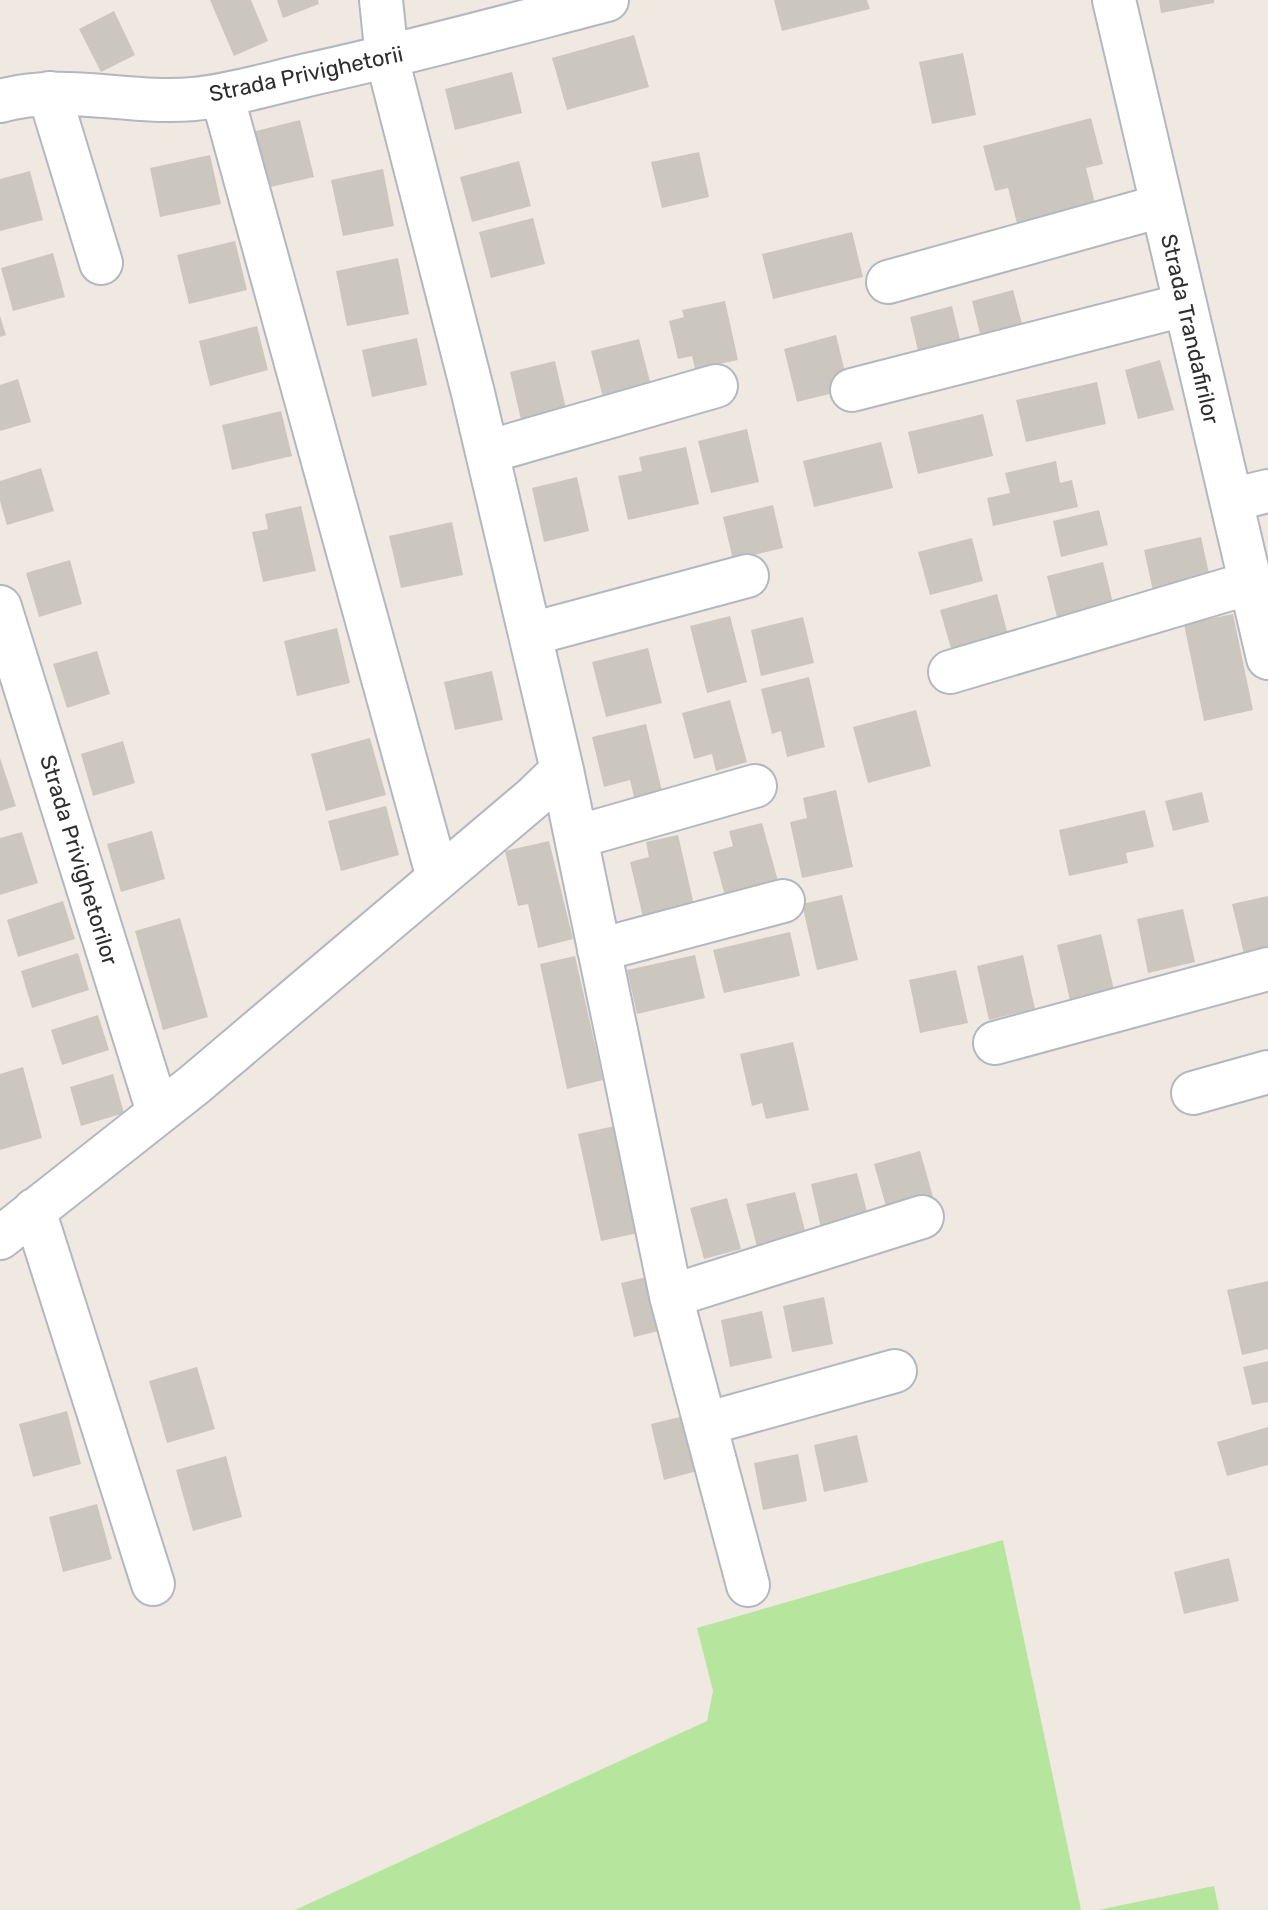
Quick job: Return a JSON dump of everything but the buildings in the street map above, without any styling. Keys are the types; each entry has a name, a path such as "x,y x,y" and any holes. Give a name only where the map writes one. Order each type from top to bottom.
{"street":[{"path":"381,0 387,58 487,452 562,770 671,1296 748,1585"},
{"name":"Strada Privighetorii","path":"0,101 49,93 163,99 222,95 387,58 607,0"},
{"name":"Strada Trandafirilor","path":"1114,0 1184,305 1249,496 1250,583 1268,658"},
{"path":"49,93 101,263"},
{"path":"222,95 438,878"},
{"path":"888,282 1161,206"},
{"path":"852,390 1184,305"},
{"path":"487,452 716,386"},
{"path":"531,634 747,576"},
{"path":"950,672 1250,583"},
{"name":"Strada Privighetorilor","path":"0,607 158,1112"},
{"path":"0,1238 194,1085 533,798 562,770"},
{"path":"576,837 755,786"},
{"path":"599,950 783,901"},
{"path":"995,1043 1268,969"},
{"path":"1193,1093 1268,1072"},
{"path":"34,1210 153,1584"},
{"path":"671,1296 922,1217"},
{"path":"705,1424 895,1371"}],"green space":[{"path":"1003,1540 1081,1910 295,1910 707,1721 713,1691 697,1628"},
{"path":"1214,1886 1219,1910 1098,1910"}]}
